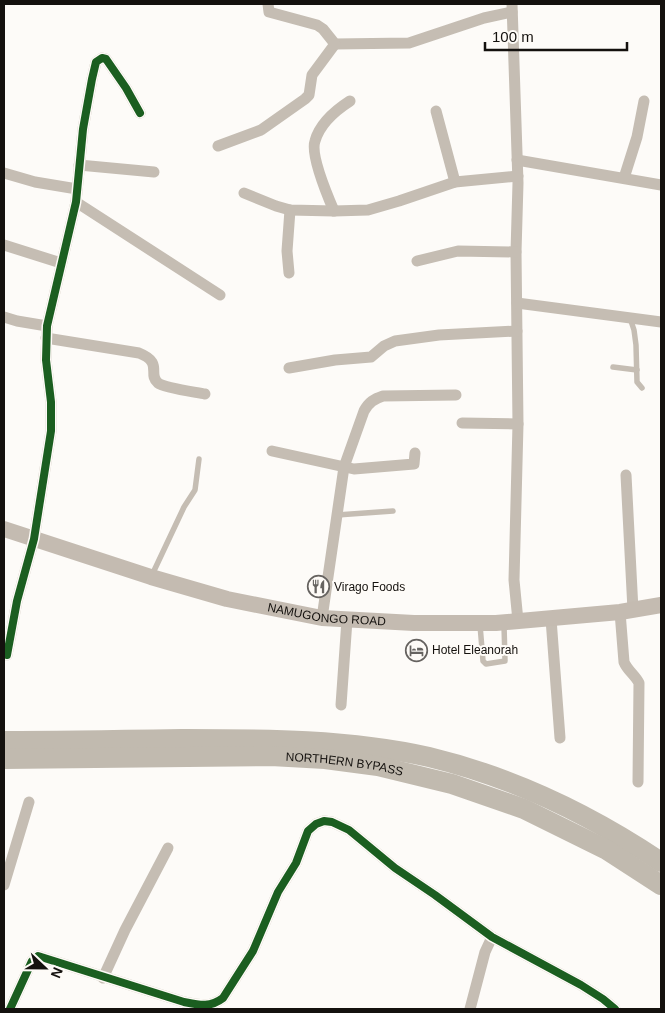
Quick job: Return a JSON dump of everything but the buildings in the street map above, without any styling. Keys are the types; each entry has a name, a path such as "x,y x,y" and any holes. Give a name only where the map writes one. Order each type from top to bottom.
{"highway":[{"name":"NORTHERN BYPASS","path":"4,741 305,740 366,746 429,757 481,772 541,795 600,824 661,862"},
{"name":"NORTHERN BYPASS","path":"4,759 271,756 325,758 378,766 452,784 524,809 607,850 661,885"}],"main road":[{"name":"NAMUGONGO ROAD","path":"4,529 151,577 228,599 322,618 414,623 511,622 627,611 661,605"}],"street":[{"path":"268,4 269,12 317,25 323,29 335,44 353,45 409,43 512,8 518,176 516,252 518,424 514,580 511,622"},
{"path":"218,146 261,130 309,95 312,74 335,44"},
{"path":"7,655 17,601 34,539 50,431 51,402 46,360 46,332 76,202 82,129 98,59 106,60 126,88 140,113"},
{"path":"334,211 324,187 314,151 314,141 338,108 350,101"},
{"path":"624,178 637,137 644,101"},
{"path":"436,111 455,182"},
{"path":"517,160 661,185"},
{"path":"79,165 154,172"},
{"path":"4,173 35,182 77,190"},
{"path":"244,193 290,210 368,210 455,182 518,176"},
{"path":"76,202 220,295"},
{"path":"289,273 287,251 290,210"},
{"path":"4,245 61,263"},
{"path":"417,261 458,251 516,252"},
{"path":"517,303 661,322"},
{"path":"4,317 46,332 148,356 153,361 155,378 160,385 205,394"},
{"path":"289,368 335,360 371,357 384,346 395,341 439,335 517,331"},
{"path":"322,618 344,467 368,404 374,399 383,396 456,395"},
{"path":"462,423 518,424"},
{"path":"272,451 354,469 414,464 415,453"},
{"path":"626,475 627,611 624,662 625,666 635,675 639,683 638,782"},
{"path":"551,619 560,738"},
{"path":"341,705 347,620"},
{"path":"4,885 29,802"},
{"path":"10,1009 32,961 38,956 184,1002 205,1006 217,1002 223,998 253,951 278,892 296,863 308,831 316,824 324,821 332,822 349,830 395,868 492,937 581,985 615,1009"},
{"path":"103,978 125,930 168,848"},
{"path":"470,1009 485,952 492,937"}],"lane":[{"path":"630,318 636,345 637,382 642,388"},
{"path":"613,367 637,370"},
{"path":"151,577 194,490 199,459"},
{"path":"337,514 393,512"},
{"path":"480,623 483,660 486,664 505,661 511,622"}],"cycle path":[{"path":"7,655 17,601 34,539 51,431 51,402 46,360 47,326 76,202 83,129 96,62 102,58 106,59 140,113"},
{"path":"10,1009 32,961 38,956 184,1002 204,1005 218,1001 223,998 253,951 278,892 296,863 308,831 316,824 324,821 332,822 349,830 395,868 492,937 581,985 615,1009"}],"place":[{"name":"Virago Foods","path":"318,587"},
{"name":"Hotel Eleanorah","path":"416,650"}]}
